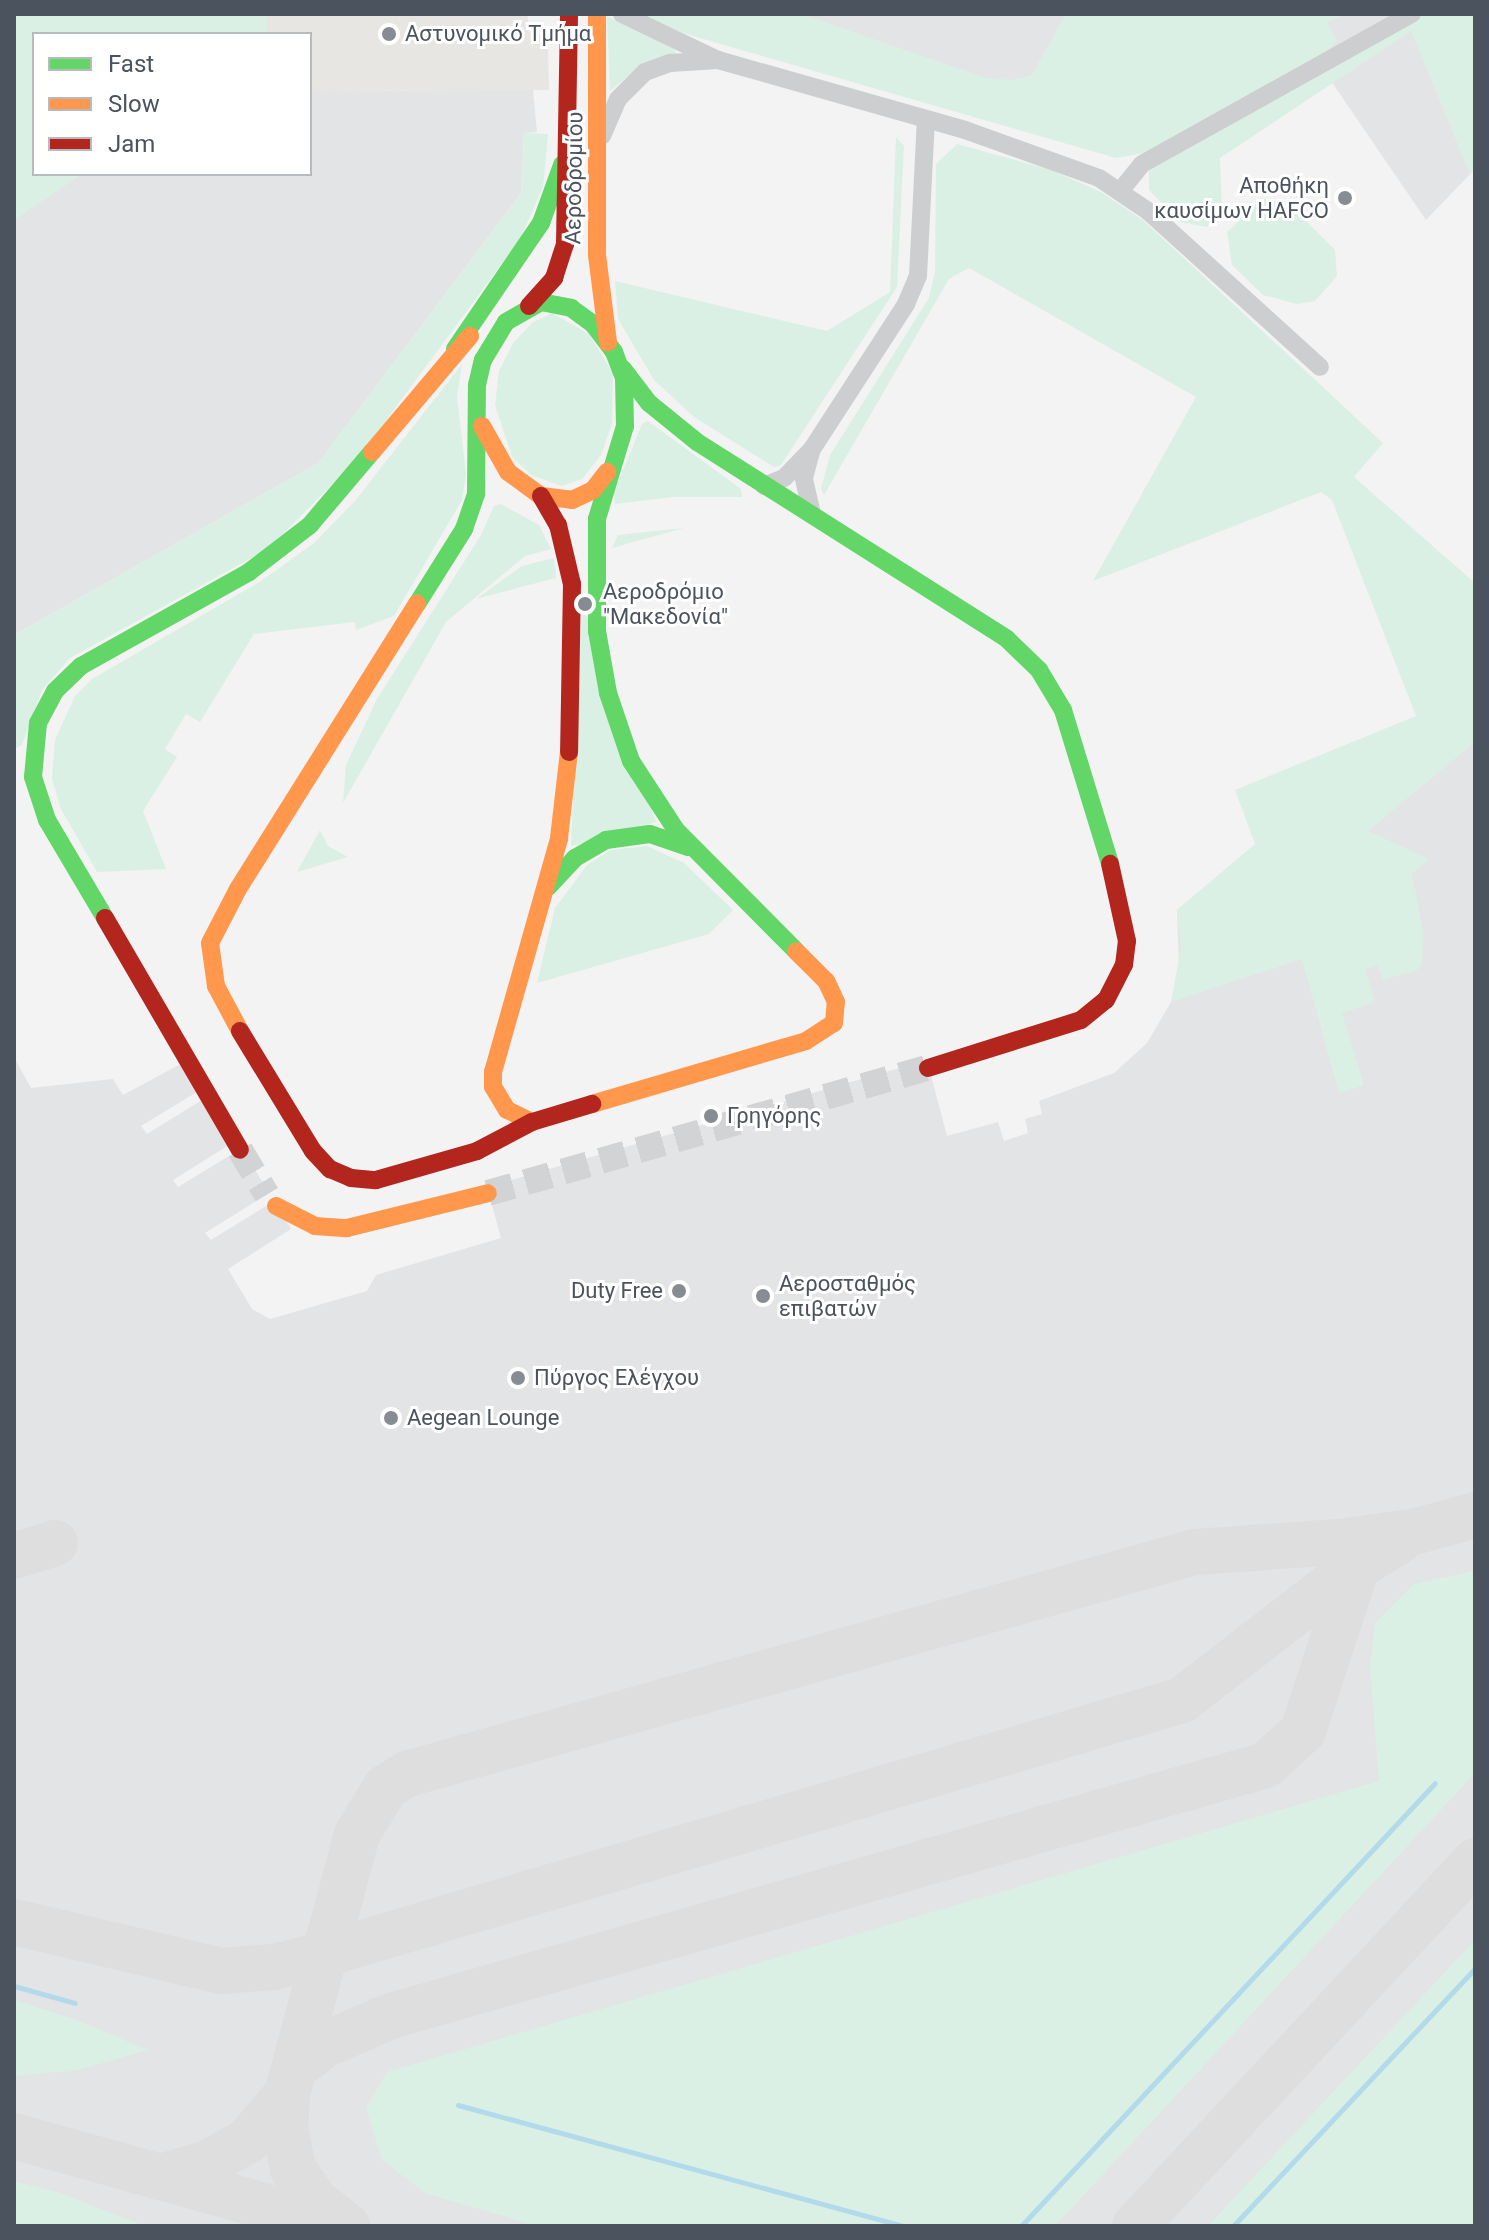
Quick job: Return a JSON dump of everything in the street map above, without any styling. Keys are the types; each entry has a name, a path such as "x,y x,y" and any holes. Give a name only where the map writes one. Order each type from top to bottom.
{"street":[{"name":"Αεροδρομίου","path":"522,310 554,278 562,256 569,149 569,14"},
{"name":"Αεροδρομίου","path":"597,14 598,274 608,342"},
{"path":"622,14 718,60 926,119 1059,161 1121,190 1320,367"},
{"path":"1121,190 1142,164 1412,14"},
{"path":"598,146 618,99 645,72 670,63 718,60"},
{"path":"764,486 784,478 812,449 914,289 926,119"},
{"path":"455,349 458,338 541,223 569,149"},
{"path":"240,1150 51,827 35,789 33,742 55,691 81,666 249,572 310,525 455,349 493,317 551,302 571,308 608,342 621,367 673,425 1007,639 1039,670 1072,732 1099,825 1127,941 1124,965 1106,1000 1065,1027 928,1068"},
{"path":"522,310 483,360 476,494 464,529 215,928 211,966 237,1025 313,1151 340,1174 363,1180 395,1175 499,1142 532,1122 806,1041 834,1023 836,1002 826,981 694,849 631,761 608,693 597,631 597,519 607,472 625,426 621,367"},
{"path":"478,411 501,464 541,496 558,525 570,567 572,683 565,809 493,1072 493,1087 502,1103 518,1119 532,1122"},
{"path":"812,449 804,478 812,514"},
{"path":"541,496 572,500 593,490 607,472"},
{"path":"538,899 565,866 606,840 659,835 694,849"},
{"path":"272,1201 304,1223 335,1229 488,1193"}],"shaded area":[{"path":"14,14 267,14 267,32 32,32 32,176 312,176 312,91 533,90 537,132 524,133 521,193 318,463 14,635"},
{"path":"267,14 528,14 528,31 546,37 548,44 549,90 312,91 312,32 267,32"},
{"path":"709,14 1475,14 1475,169 1426,220 1331,81 1165,122"},
{"path":"1475,669 1475,2226 14,2226 14,1057 31,1088 113,1079 123,1095 188,1060 205,1087 141,1126 147,1134 210,1095 237,1140 173,1180 178,1187 242,1148 269,1193 205,1233 211,1240 274,1201 291,1229 228,1269 252,1309 270,1319 367,1291 376,1275 501,1238 487,1187 927,1060 947,1136 998,1122 1004,1141 1028,1133 1025,1119 1042,1114 1039,1101 1114,1073 1147,1043 1171,1002 1179,968 1177,910"}],"green space":[{"path":"14,14 267,14 267,32 32,32 32,176 79,176 14,220"},
{"path":"639,14 807,16 986,78 1011,80 1031,76 1066,14 1341,16 1327,23 1337,41 1322,55 1151,152 1116,158 686,34"},
{"path":"1419,14 1475,14 1475,169 1470,174 1411,31 1220,158 1222,211 1207,227 1180,222 1149,190 1149,167"},
{"path":"607,16 672,46 677,54 642,65 610,91"},
{"path":"524,133 548,134 543,187 520,239 359,457 269,548 70,658 42,690 22,745 14,749 14,635 318,463 521,193"},
{"path":"896,137 904,146 897,287 781,465 774,467 694,417 654,380 618,319 615,281 827,331 890,292"},
{"path":"957,144 1051,170 1101,192 1144,221 1383,443 1354,477 1475,583 1475,742 1368,831 1429,859 1412,874 1423,933 1422,963 1417,970 1383,980 1378,965 1365,969 1375,1002 1342,1013 1364,1085 1339,1093 1302,959 1171,1002 1181,948 1177,910 1255,844 1235,790 1416,716 1332,500 1321,492 1093,581 1196,397 969,268 949,279 824,495 821,489 830,455 929,298 935,272 936,164"},
{"path":"1264,198 1290,205 1335,250 1337,276 1315,301 1297,304 1263,295 1232,265 1227,232"},
{"path":"552,313 589,334 613,373 612,424 601,455 582,479 562,486 531,475 512,457 495,405 499,371 513,343 533,322"},
{"path":"462,364 457,397 466,474 462,500 394,616 356,630 355,622 254,634 200,722 186,714 165,749 177,757 143,811 166,869 97,872 61,809 52,779 55,740 75,696 92,679 261,581 314,543 355,501"},
{"path":"648,421 741,489 742,497 673,497 615,504 614,492 642,424"},
{"path":"501,504 539,525 551,549 525,556 446,622 343,803 346,765 377,699 481,535 494,506"},
{"path":"684,528 612,548 618,535"},
{"path":"554,558 556,578 476,599 522,566"},
{"path":"582,602 656,822 572,846 571,845"},
{"path":"320,830 328,846 348,857 297,872"},
{"path":"647,846 684,863 733,910 709,934 537,983 555,908 587,865 611,850"},
{"path":"1475,1571 1475,1773 1055,2226 537,2226 425,2193 382,2160 366,2108 387,2072 1379,1781 1370,1666 1375,1623 1414,1584"},
{"path":"1475,1940 1475,2226 1208,2226"},
{"path":"14,2000 74,2019 148,2050 78,2070 14,2076"},
{"path":"14,2181 57,2192 145,2226 14,2226"}],"waterway":[{"path":"1021,2226 1435,1783"},
{"path":"1233,2226 1475,1968"},
{"path":"14,1986 75,2003"},
{"path":"458,2105 904,2226"}],"taxiway":[{"path":"160,2177 208,2163 247,2141 287,2094 357,1834 386,1787 407,1774 1195,1552 1339,1542 1417,1531 1475,1515"},
{"path":"14,1922 221,1971 274,1967 318,1956 1182,1700 1340,1578 1400,1540"},
{"path":"14,1556 55,1543"},
{"path":"297,2066 326,2044 391,2016 1266,1765 1303,1731 1357,1566"},
{"path":"1135,2226 1475,1861"},
{"path":"287,2094 285,2127 293,2169 315,2201 347,2226"},
{"path":"14,2136 337,2226"}],"tunnel":[{"path":"488,1193 928,1068"},
{"path":"240,1150 267,1195"}],"traffic: fast":[{"path":"455,349 541,223 562,165"},
{"path":"541,302 571,308 593,324 614,352 624,378 625,426 597,519 597,631 608,693 631,761 676,830 796,951"},
{"path":"417,604 464,529 476,494 477,385 483,360 506,322 541,302"},
{"path":"623,369 649,403 697,442 1007,639 1039,670 1063,710 1110,864"},
{"path":"105,918 47,820 33,777 38,723 55,691 81,666 249,572 310,525 372,452"},
{"path":"548,887 575,858 606,840 650,834 688,847"}],"traffic: slow":[{"path":"597,14 597,255 608,342"},
{"path":"372,452 470,336"},
{"path":"482,426 508,472 541,496 572,500 593,490 607,472"},
{"path":"240,1031 216,986 210,943 238,889 417,604"},
{"path":"532,1122 507,1110 493,1087 493,1072 559,838 569,752"},
{"path":"592,1104 806,1041 834,1023 836,1002 826,981 796,951"},
{"path":"276,1206 315,1226 347,1228 488,1193"}],"traffic: jam":[{"path":"529,306 554,278 565,244 569,14"},
{"path":"541,496 558,525 572,584 569,752"},
{"path":"928,1068 1081,1020 1106,1000 1124,965 1127,941 1110,864"},
{"path":"105,918 240,1150"},
{"path":"240,1031 313,1151 330,1169 351,1178 376,1180 477,1151 532,1122 592,1104"}],"place":[{"name":"Αστυνομικό Τμήμα","path":"389,34"},
{"name":"Αποθήκη καυσίμων HAFCO","path":"1345,198"},
{"name":"Αεροδρόμιο \"Μακεδονία\"","path":"585,604"},
{"name":"Γρηγόρης","path":"711,1116"},
{"name":"Duty Free","path":"679,1291"},
{"name":"Αεροσταθμός επιβατών","path":"763,1296"},
{"name":"Πύργος Ελέγχου","path":"518,1378"},
{"name":"Aegean Lounge","path":"391,1418"}]}
